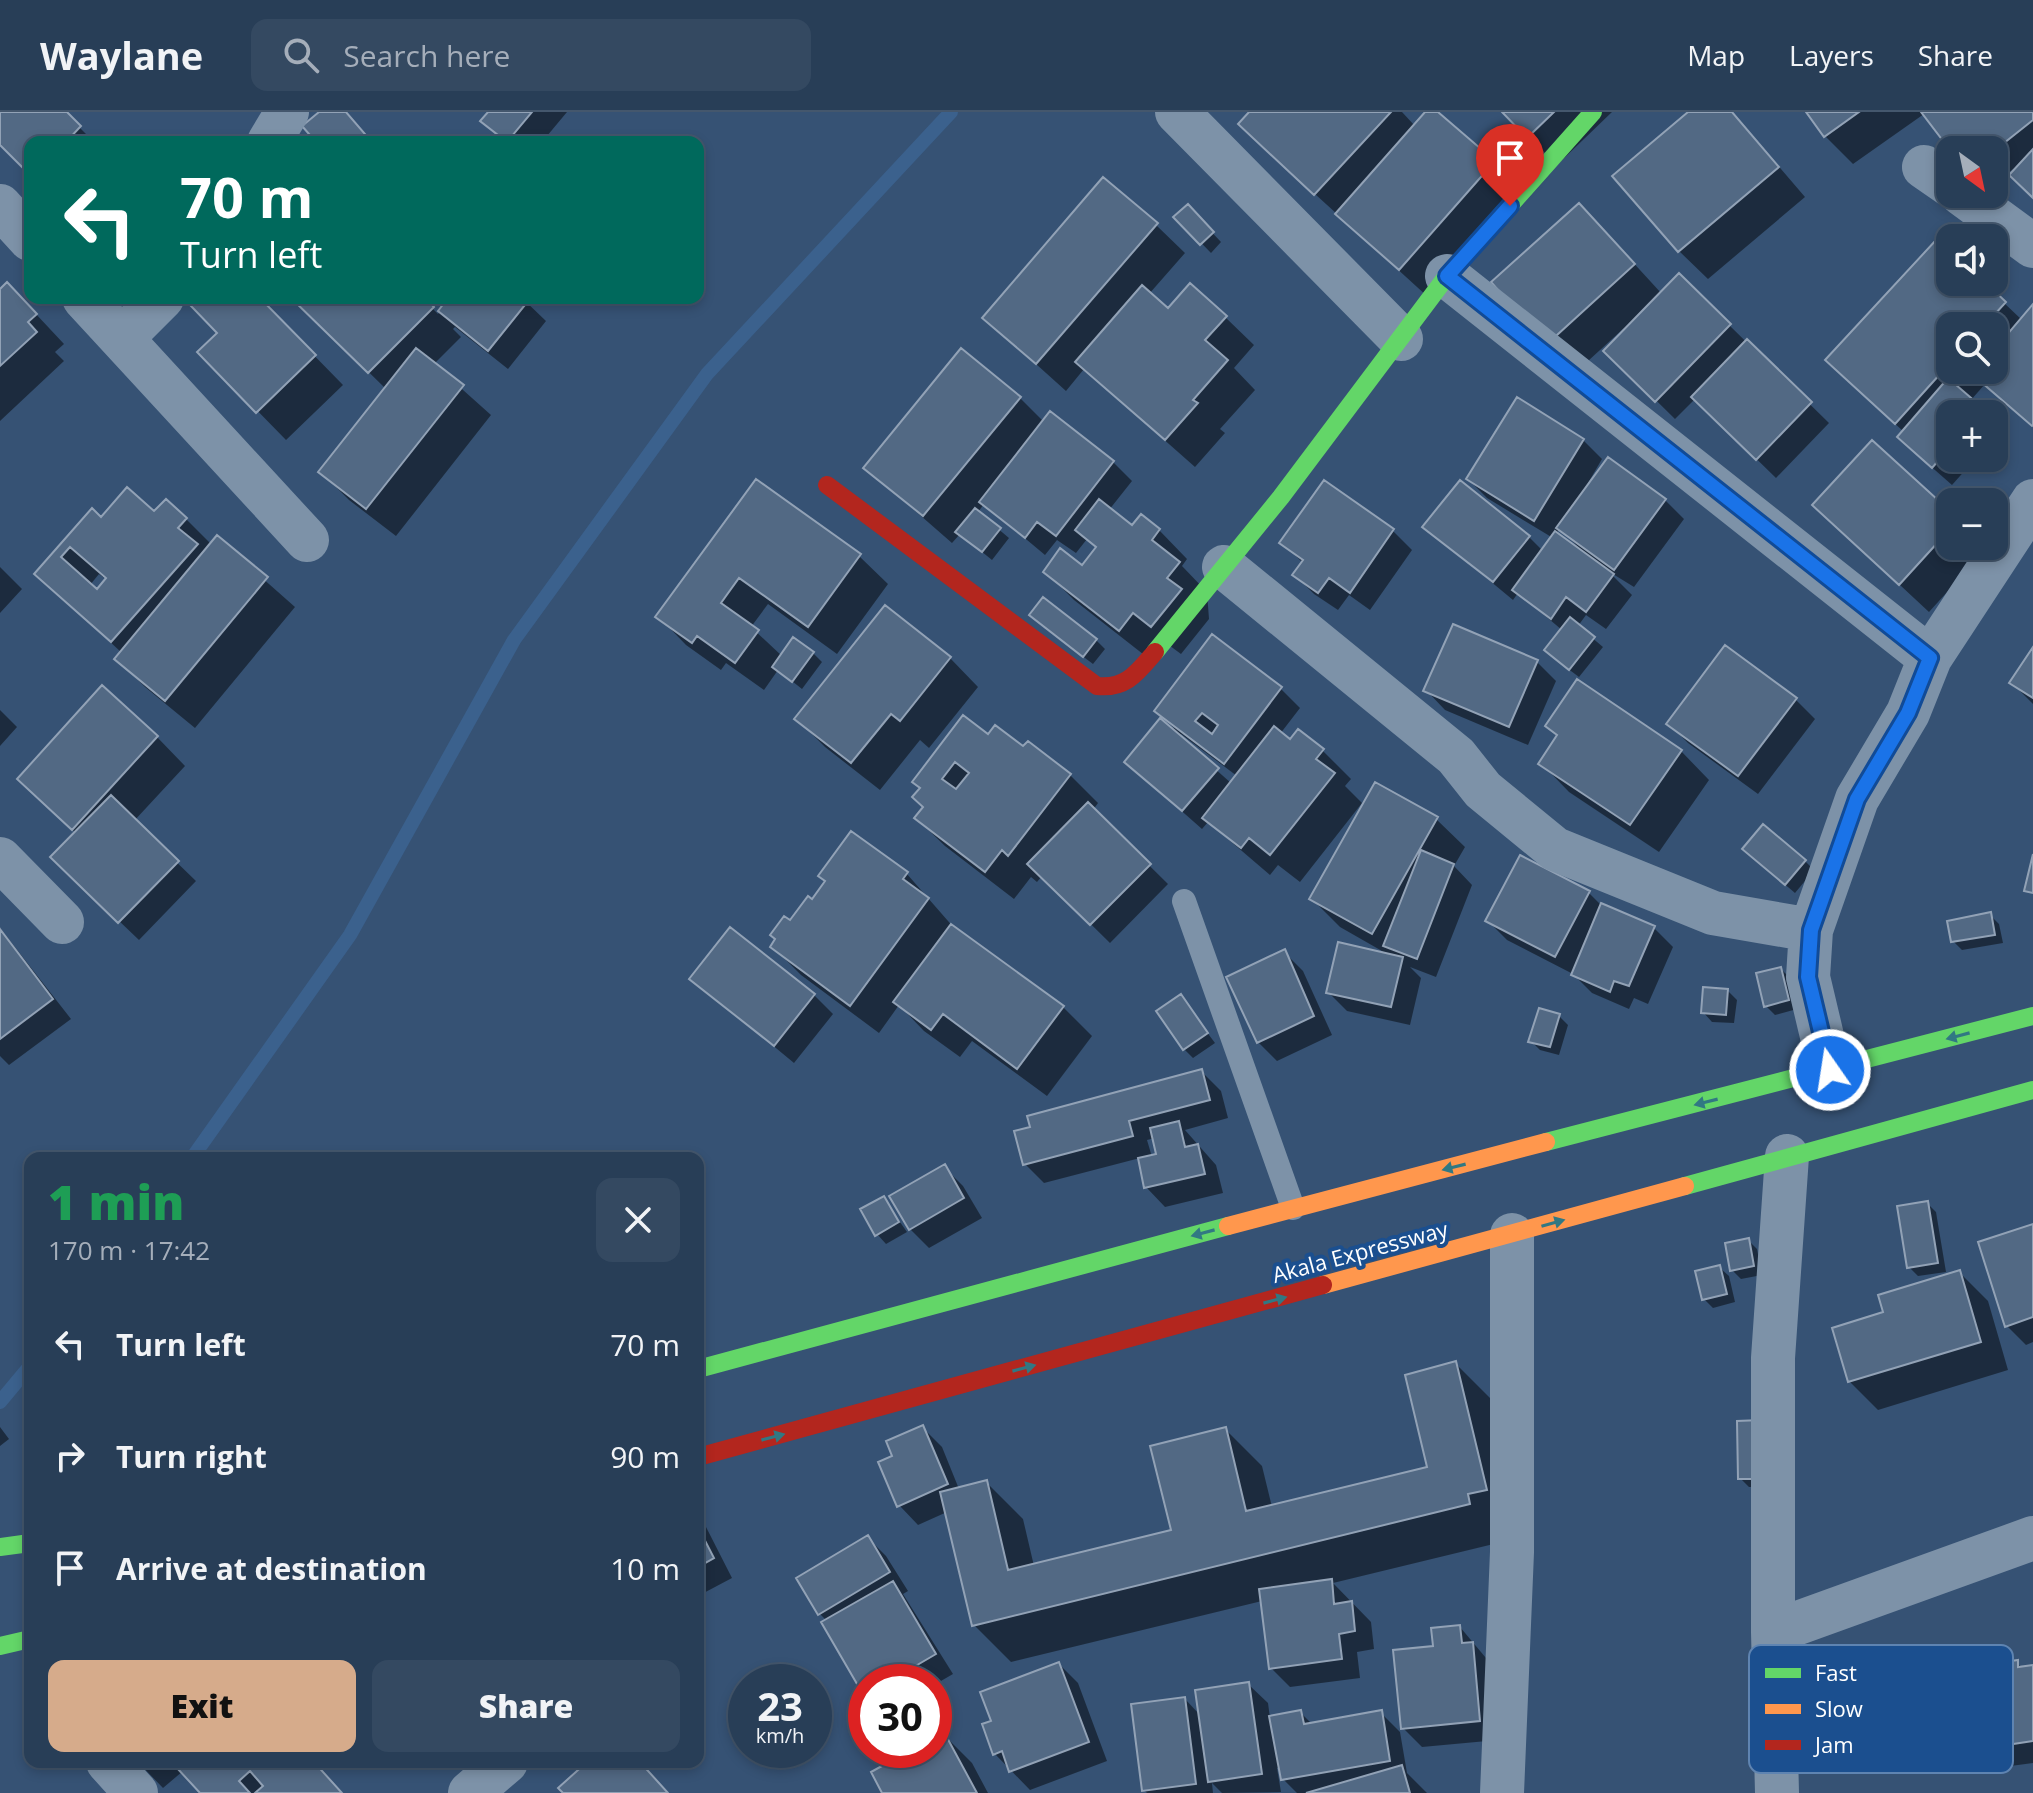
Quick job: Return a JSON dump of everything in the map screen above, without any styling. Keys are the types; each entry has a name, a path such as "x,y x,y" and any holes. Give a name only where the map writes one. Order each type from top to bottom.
{"main road":[{"path":"827,485 1097,686 1115,688 1133,678 1224,567 1447,276 1593,112"},
{"path":"704,1367 1293,1208 2033,1016"},
{"name":"Akala Expressway","path":"704,1455 2033,1090"},
{"path":"0,1547 24,1544"},
{"path":"0,1646 24,1640"}],"street":[{"path":"273,136 287,112"},
{"path":"1177,112 1401,339"},
{"path":"0,206 24,232"},
{"path":"1981,208 2033,246"},
{"path":"1447,276 1930,658"},
{"path":"90,304 307,540"},
{"path":"122,338 156,304"},
{"path":"1830,1070 1808,977 1811,930 1857,799 1908,713 1930,658 2033,501"},
{"path":"1224,567 1456,756 1483,790 1555,849 1664,890 1713,913 1811,930"},
{"path":"0,859 62,922"},
{"path":"1773,1645 1773,1358 1787,1156"},
{"path":"1502,1793 1512,1552 1512,1235"},
{"path":"1773,1632 2033,1538"},
{"path":"113,1768 136,1793"},
{"path":"470,1793 499,1768"},
{"path":"1777,1773 1777,1793"}],"lane":[{"path":"1184,901 1293,1208"}],"building":[{"path":"0,112 67,112 81,126 72,136 24,136 24,169 0,145"},
{"path":"319,112 346,112 367,136 311,136 302,126"},
{"path":"488,112 532,112 512,136 499,136 480,121"},
{"path":"1249,112 1391,112 1314,195 1238,124"},
{"path":"1425,112 1438,112 1495,161 1399,270 1335,214"},
{"path":"1502,112 1554,112 1527,138"},
{"path":"1688,112 1732,112 1779,167 1678,252 1612,176"},
{"path":"1806,112 1859,112 1824,137"},
{"path":"1921,112 2033,112 2033,120 2008,140 2008,136 1939,136"},
{"path":"2033,149 2033,198 2009,175"},
{"path":"1103,177 1158,223 1036,364 982,318"},
{"path":"1579,203 1635,264 1546,345 1491,282"},
{"path":"1188,204 1214,232 1200,245 1173,217"},
{"path":"1936,240 1936,296 2000,296 2006,302 1997,312 1936,312 1936,379 1895,424 1825,360"},
{"path":"1679,273 1731,324 1655,402 1603,351"},
{"path":"7,282 24,304 37,314 28,322 37,332 0,366 0,289"},
{"path":"1190,283 1227,316 1205,340 1228,360 1193,400 1198,403 1165,440 1075,362 1142,285 1168,308"},
{"path":"266,304 316,355 256,413 197,352 217,333 191,306"},
{"path":"297,304 431,304 434,307 368,373"},
{"path":"443,304 526,304 488,351 438,311"},
{"path":"2033,304 2032,426 2008,405 2008,400 2002,400 1983,384 2008,384 2008,333"},
{"path":"1747,339 1812,402 1756,460 1691,397"},
{"path":"416,348 464,385 366,509 318,472"},
{"path":"961,348 1021,397 923,516 863,468"},
{"path":"1943,384 1955,384 1974,400 1936,400 1936,463 1932,468 1897,437"},
{"path":"1517,397 1584,439 1534,521 1466,479"},
{"path":"1050,411 1114,461 1056,536 1037,522 1025,538 979,502"},
{"path":"1872,440 1936,498 1936,544 1899,585 1812,505"},
{"path":"1608,457 1666,499 1614,570 1556,528"},
{"path":"756,479 861,554 808,627 739,578 721,603 759,630 735,663 697,636 692,643 655,617"},
{"path":"1324,480 1394,529 1350,593 1329,578 1318,593 1292,575 1303,560 1279,543"},
{"path":"1460,480 1530,536 1493,582 1422,527"},
{"path":"127,487 154,511 166,499 187,518 178,528 198,544 111,642 34,574 92,508 101,517","holes":["70,547 106,578 97,589 61,557"]},
{"path":"1099,499 1132,525 1141,514 1160,529 1152,540 1180,562 1167,578 1182,589 1151,627 1133,613 1119,631 1043,572 1060,548 1082,565 1096,547 1075,530"},
{"path":"975,508 1001,528 982,552 955,532"},
{"path":"1555,531 1614,574 1586,612 1566,597 1551,619 1512,590"},
{"path":"217,535 268,577 165,701 114,659"},
{"path":"1043,597 1097,639 1083,657 1029,615"},
{"path":"885,605 951,657 900,721 891,714 851,763 794,719"},
{"path":"1570,617 1595,637 1569,670 1544,650"},
{"path":"1453,624 1538,660 1509,727 1423,691"},
{"path":"1212,634 1282,687 1224,764 1154,711","holes":["1202,713 1218,725 1212,734 1195,721"]},
{"path":"793,637 814,652 792,682 772,667"},
{"path":"1725,645 1797,698 1738,776 1666,724"},
{"path":"2033,647 2033,698 2009,683"},
{"path":"1577,679 1682,750 1630,825 1538,764 1557,735 1545,726"},
{"path":"102,685 158,736 72,830 17,779"},
{"path":"963,715 988,734 995,725 1023,746 1028,741 1071,774 1008,856 1002,850 985,872 914,818 923,807 912,797 920,788 912,782","holes":["955,762 969,773 956,789 942,779"]},
{"path":"1160,718 1219,768 1182,811 1124,762"},
{"path":"1274,726 1290,739 1298,729 1324,749 1316,759 1335,773 1270,855 1249,838 1241,848 1202,818"},
{"path":"1375,782 1438,817 1372,934 1309,899"},
{"path":"111,795 179,861 118,923 50,857"},
{"path":"1088,802 1151,864 1090,925 1027,864"},
{"path":"1763,824 1806,860 1785,885 1742,849"},
{"path":"851,831 908,872 903,879 929,898 850,1006 770,947 775,939 770,935 784,916 790,920 808,896 812,899 825,881 818,876"},
{"path":"1421,850 1454,864 1417,959 1383,946"},
{"path":"2033,854 2033,893 2024,891"},
{"path":"1520,855 1590,891 1555,957 1485,921"},
{"path":"1601,903 1655,926 1629,986 1614,981 1610,992 1571,975"},
{"path":"1991,912 1995,935 1951,942 1947,921"},
{"path":"951,924 1064,1006 1017,1069 943,1014 931,1030 893,1002"},
{"path":"730,927 815,994 774,1046 689,979"},
{"path":"0,929 53,999 0,1039"},
{"path":"1338,942 1403,957 1391,1007 1326,993"},
{"path":"1285,949 1314,1016 1257,1043 1226,977"},
{"path":"1781,967 1789,1000 1764,1007 1756,973"},
{"path":"1703,987 1728,989 1726,1015 1701,1013"},
{"path":"1181,994 1208,1033 1183,1050 1156,1011"},
{"path":"1539,1008 1560,1014 1550,1047 1528,1042"},
{"path":"1202,1069 1210,1100 1129,1121 1133,1136 1023,1165 1014,1131 1030,1127 1027,1116"},
{"path":"1179,1121 1185,1147 1198,1144 1205,1174 1144,1188 1138,1158 1156,1154 1150,1128"},
{"path":"945,1164 964,1198 909,1230 889,1196"},
{"path":"884,1196 899,1222 875,1236 860,1209"},
{"path":"1928,1201 1938,1263 1907,1268 1897,1206"},
{"path":"2033,1224 2033,1317 2005,1327 1978,1242"},
{"path":"1749,1238 1754,1266 1730,1271 1725,1243"},
{"path":"1720,1265 1727,1294 1702,1300 1695,1271"},
{"path":"1960,1270 1981,1342 1848,1382 1832,1328 1883,1312 1878,1295"},
{"path":"1456,1361 1487,1490 1468,1494 1470,1504 972,1626 940,1492 987,1480 1008,1570 1171,1530 1150,1446 1226,1427 1246,1511 1427,1467 1405,1375"},
{"path":"1761,1420 1762,1479 1738,1479 1737,1421"},
{"path":"923,1425 948,1484 897,1507 878,1462 892,1456 886,1441"},
{"path":"868,1535 890,1572 818,1615 796,1578"},
{"path":"704,1539 714,1558 704,1564"},
{"path":"1332,1579 1334,1604 1352,1601 1355,1631 1339,1634 1342,1659 1269,1669 1259,1589"},
{"path":"893,1581 936,1654 919,1664 848,1664 848,1668 821,1622"},
{"path":"1460,1625 1462,1643 1473,1642 1480,1721 1401,1729 1393,1650 1433,1646 1431,1628"},
{"path":"2018,1660 2018,1667 2033,1665 2033,1741 2013,1744 2013,1661"},
{"path":"1059,1662 1089,1742 1009,1772 1002,1751 993,1755 982,1724 991,1721 980,1692"},
{"path":"1249,1682 1262,1774 1208,1782 1195,1690"},
{"path":"1185,1697 1196,1784 1142,1791 1131,1704"},
{"path":"1301,1710 1304,1724 1382,1710 1390,1761 1281,1780 1269,1716"},
{"path":"952,1747 977,1793 882,1793 871,1772 878,1768 952,1768"},
{"path":"1402,1765 1410,1793 1306,1793"},
{"path":"177,1768 319,1768 342,1793 255,1793 263,1786 250,1771 239,1781 250,1793 200,1793"},
{"path":"580,1768 645,1768 668,1793 563,1793 558,1788"}],"waterway":[{"path":"196,1152 350,935 514,640 707,374 951,112"},
{"path":"0,1402 24,1373"}],"traffic: fast":[{"path":"1155,652 1281,497 1447,276 1593,112"},
{"path":"1546,1142 2033,1016"},
{"path":"1685,1186 2033,1090"},
{"path":"704,1367 1228,1226"},
{"path":"0,1547 24,1544"},
{"path":"0,1646 24,1640"}],"traffic: slow":[{"path":"1228,1226 1546,1142"},
{"path":"1323,1285 1685,1186"}],"traffic: jam":[{"path":"827,485 1097,686 1116,685 1130,678 1155,652"},
{"path":"704,1455 1323,1285"}],"route":[{"path":"1510,206 1447,276 1930,658 1908,713 1857,799 1811,930 1808,977 1830,1070"}]}
